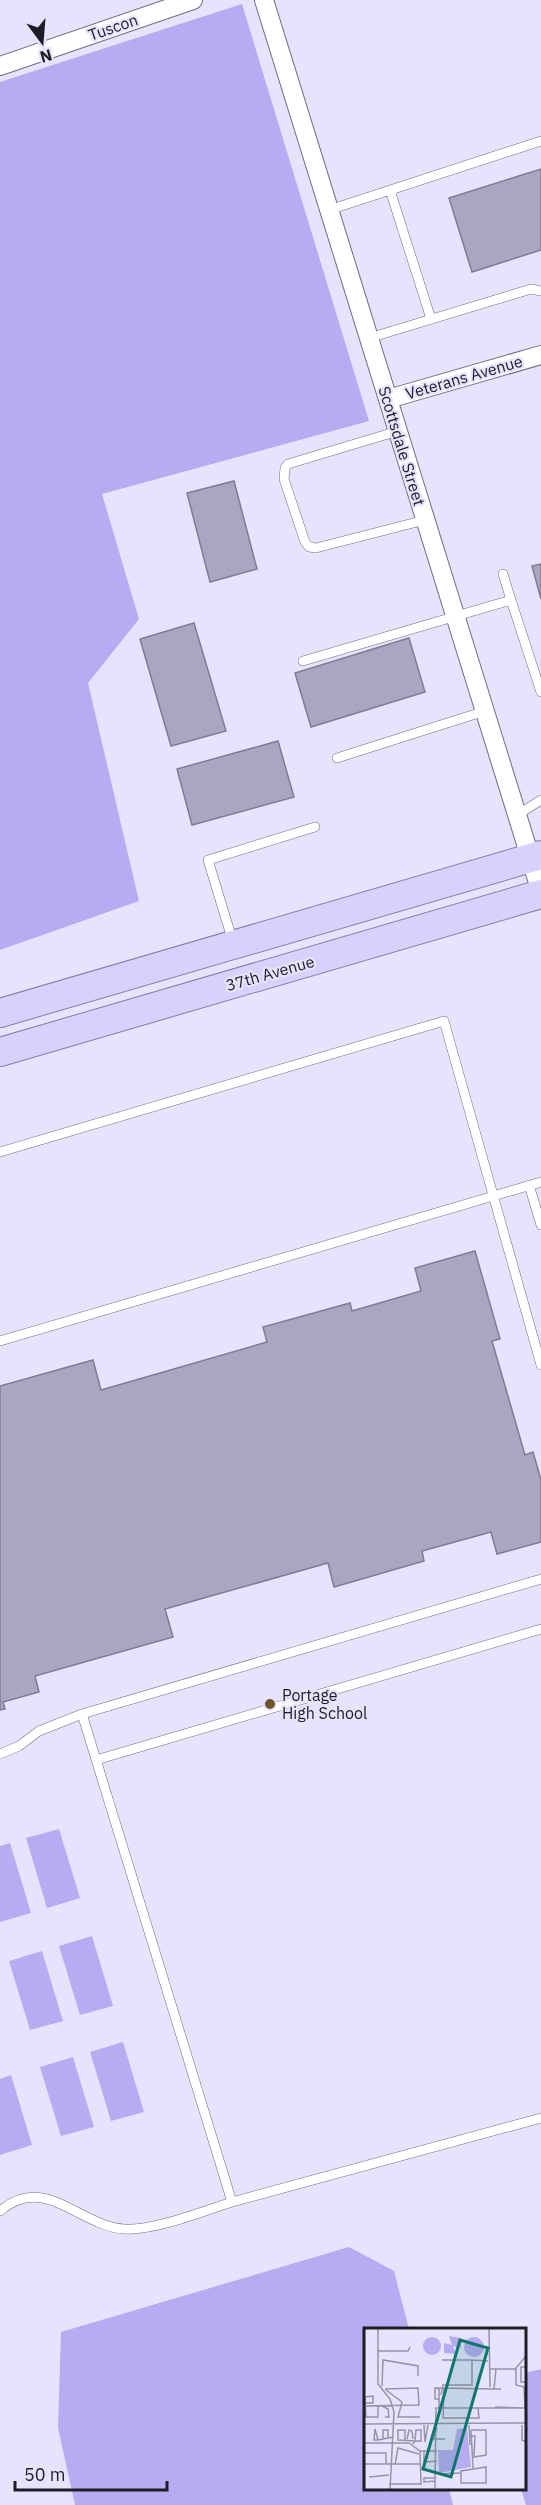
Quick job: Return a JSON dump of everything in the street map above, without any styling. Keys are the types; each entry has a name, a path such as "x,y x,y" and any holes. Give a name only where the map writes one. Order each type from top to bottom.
{"main road":[{"path":"0,1013 536,856"},
{"name":"37th Avenue","path":"0,1052 541,893"}],"street":[{"name":"Tuscon","path":"0,66 193,0"},
{"name":"Scottsdale Street","path":"264,0 517,815 536,856 541,893"},
{"name":"Veterans Avenue","path":"388,399 541,355"}],"lane":[{"path":"329,210 541,141"},
{"path":"390,190 431,319"},
{"path":"369,338 531,289 541,291"},
{"path":"398,431 288,464 285,468 284,479 304,542 309,547 316,548 426,520"},
{"path":"503,574 541,692"},
{"path":"303,661 511,600"},
{"path":"337,758 485,711"},
{"path":"517,815 541,800"},
{"path":"233,945 208,860 315,827"},
{"path":"0,1152 444,1021 541,1365"},
{"path":"0,1341 541,1182"},
{"path":"530,1185 541,1225"},
{"path":"0,1754 19,1746 39,1731 82,1714 541,1579"},
{"path":"96,1760 541,1629"},
{"path":"82,1714 232,2202"},
{"path":"0,2211 12,2201 28,2197 47,2198 105,2225 124,2229 143,2228 541,2118"}],"shaded area":[{"path":"242,4 369,421 102,494 139,619 88,683 139,901 0,950 0,82"},
{"path":"59,1829 80,1898 47,1908 26,1838"},
{"path":"10,1843 31,1913 0,1922 0,1846"},
{"path":"92,1936 113,2006 80,2015 59,1946"},
{"path":"42,1951 63,2021 30,2030 9,1961"},
{"path":"123,2042 144,2112 111,2121 90,2052"},
{"path":"73,2057 94,2127 61,2136 40,2067"},
{"path":"11,2075 32,2145 0,2155 0,2079"},
{"path":"349,2247 394,2271 409,2328 364,2328 364,2490 449,2490 453,2505 75,2505 58,2428 61,2332"},
{"path":"541,2369 541,2505 526,2505 521,2490 526,2490 526,2373"}],"building":[{"path":"541,169 541,250 472,272 449,198"},
{"path":"234,481 257,569 210,582 187,493"},
{"path":"541,564 541,599 532,566"},
{"path":"194,623 226,731 171,746 140,639"},
{"path":"409,638 425,692 311,727 295,673"},
{"path":"278,741 294,797 192,825 177,769"},
{"path":"475,1251 500,1339 492,1341 525,1455 533,1452 541,1480 541,1542 497,1554 491,1532 422,1551 424,1561 334,1587 328,1563 165,1609 173,1637 35,1676 39,1692 3,1702 5,1709 0,1710 0,1386 93,1360 101,1390 267,1342 263,1327 350,1303 352,1311 421,1291 415,1268"}],"place":[{"name":"Portage High School","path":"270,1704"}]}
